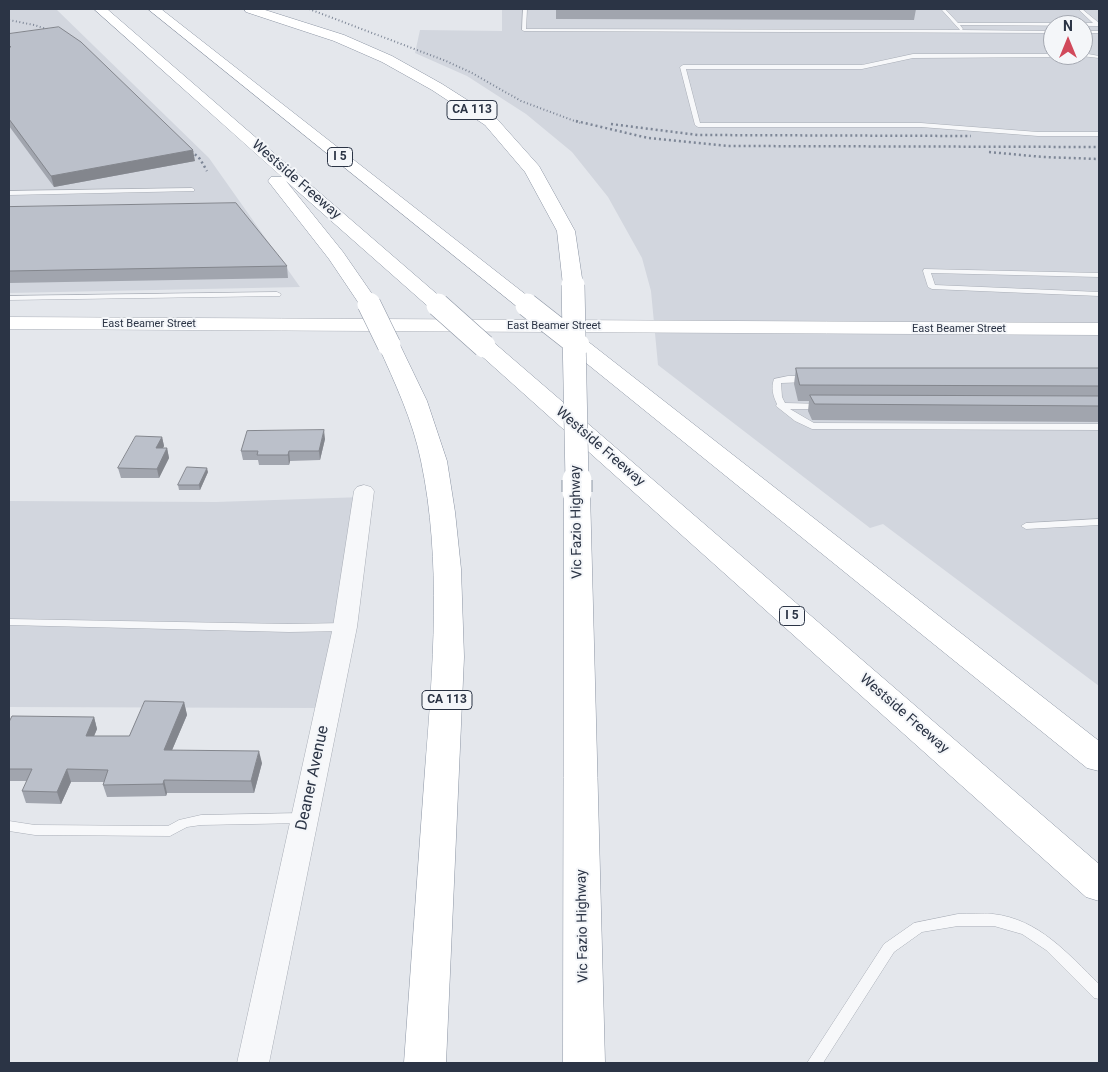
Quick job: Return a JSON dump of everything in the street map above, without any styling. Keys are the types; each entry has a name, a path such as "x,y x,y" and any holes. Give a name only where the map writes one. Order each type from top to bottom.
{"main road":[{"name":"Westside Freeway","path":"100,9 1099,886"},
{"name":"I 5","path":"154,9 1099,759"},
{"name":"Vic Fazio Highway","path":"250,9 339,38 387,59 437,87 490,122 533,170 566,231 573,285 584,1063"},
{"name":"CA 113","path":"243,134 268,170 330,248 368,304 415,401 434,461 442,512 447,569 449,657 425,1063"},
{"name":"East Beamer Street","path":"9,323 1099,330"}],"street":[{"name":"Deaner Avenue","path":"253,1063 345,627 364,491"}],"lane":[{"path":"525,9 524,30 1043,32"},
{"path":"943,9 963,31"},
{"path":"1080,9 1098,25"},
{"path":"956,24 1098,25"},
{"path":"1043,55 914,56 862,67 683,67 698,125 921,125 1038,134 1099,134"},
{"path":"9,193 192,190"},
{"path":"1099,276 927,272 932,287 1099,294"},
{"path":"9,298 277,294"},
{"path":"817,379 788,379 777,382 775,389 780,406 795,418 812,426 1099,427"},
{"path":"780,406 830,406"},
{"path":"1026,526 1099,522"},
{"path":"9,622 279,628 345,627"},
{"path":"9,826 35,830 170,831 184,823 201,820 305,818"},
{"path":"815,1063 889,948 919,928 958,920 994,920 1026,929 1051,946 1099,993"}],"shaded area":[{"path":"9,9 56,9 209,158 300,287 9,293"},
{"path":"502,9 1099,9 1099,686 883,524 870,528 658,365 651,291 642,258 608,197 572,152 526,114 467,76 415,53 420,30 502,31"},
{"path":"363,497 318,708 9,707 9,501 216,502"}],"building":[{"path":"59,27 81,42 193,150 51,176 9,119 9,47 11,47 9,45 9,34"},
{"path":"236,203 287,266 9,271 9,207"},
{"path":"796,368 1099,368 1099,386 800,385"},
{"path":"810,395 1099,396 1099,406 815,404"},
{"path":"324,430 319,451 289,451 288,455 257,455 258,451 241,451 247,431"},
{"path":"136,436 162,437 156,448 167,448 157,469 118,468"},
{"path":"187,467 207,468 199,485 178,485"},
{"path":"145,701 184,702 164,750 259,751 251,781 164,780 163,784 103,785 108,770 67,769 57,792 22,791 32,769 9,769 9,722 12,716 94,717 86,736 129,736"}],"railway":[{"path":"309,9 446,61 472,73 521,101 580,123"},
{"path":"9,20 34,25 62,34"},
{"path":"576,121 648,138 728,146 1099,147"},
{"path":"611,124 698,135 971,136"},
{"path":"184,144 200,159 207,171"},
{"path":"989,152 1043,157 1099,159"}]}
